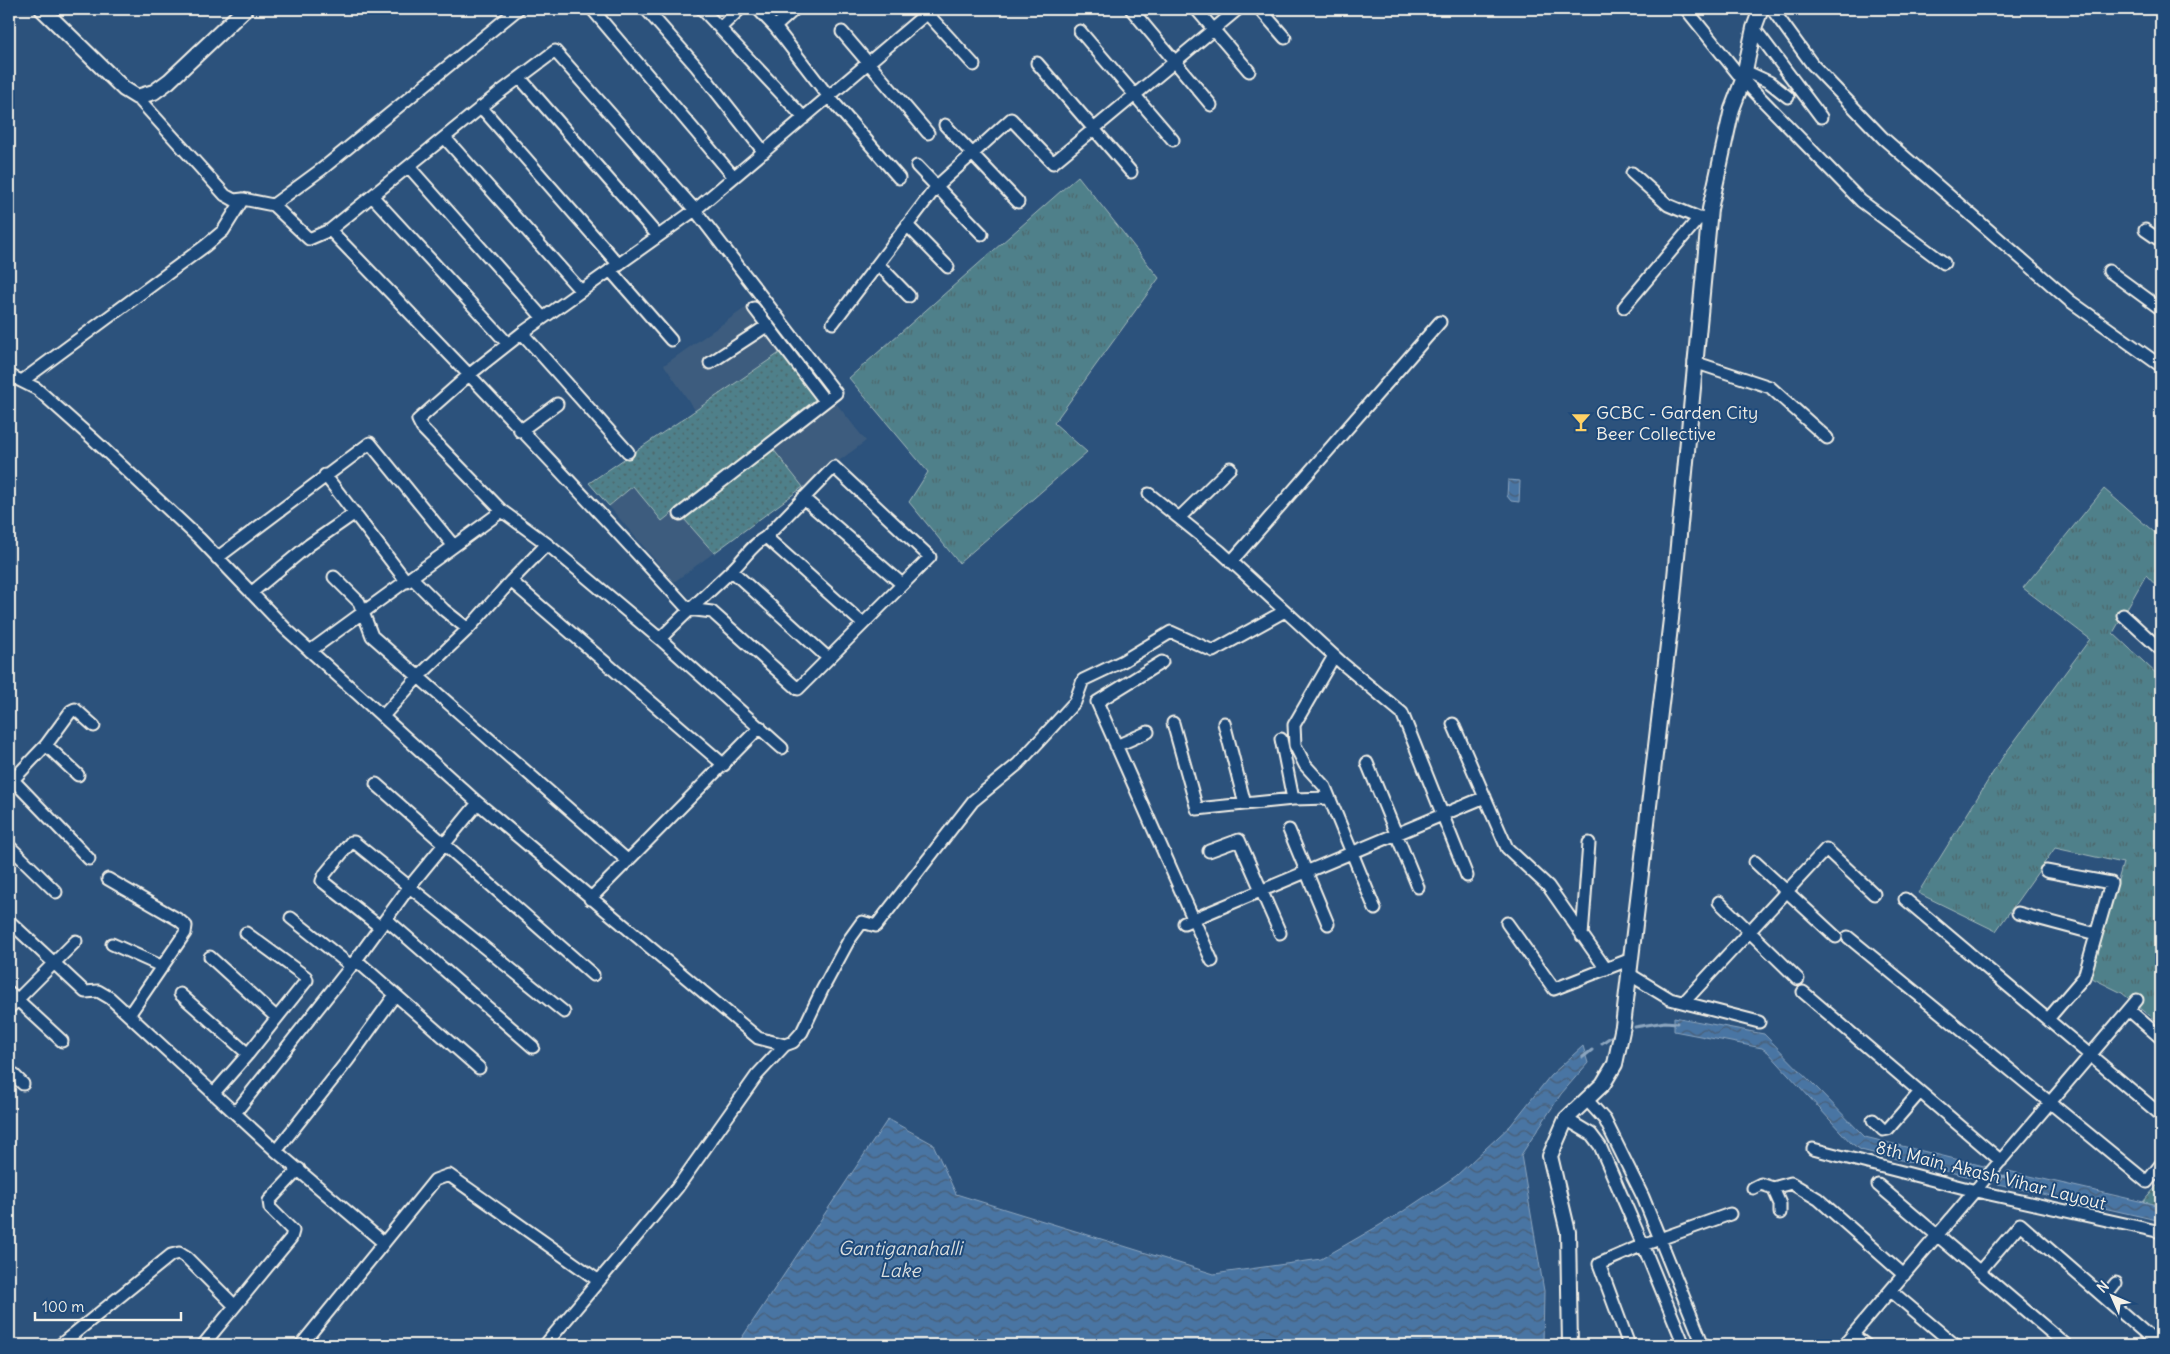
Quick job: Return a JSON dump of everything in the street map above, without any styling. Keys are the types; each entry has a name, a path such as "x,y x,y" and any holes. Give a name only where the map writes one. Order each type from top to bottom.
{"street":[{"path":"42,9 124,89 137,97 225,194 234,200 243,199 273,204 309,238 330,230 481,107 555,51 694,210 836,393 680,514"},
{"path":"137,97 154,92 169,81 245,9"},
{"path":"273,204 322,169 518,9"},
{"path":"592,9 734,177"},
{"path":"646,9 696,66 764,152"},
{"path":"702,9 804,118"},
{"path":"720,28 740,9"},
{"path":"758,9 775,27 830,97 899,178"},
{"path":"775,27 795,9"},
{"path":"1131,9 1211,105"},
{"path":"1196,9 1249,71"},
{"path":"833,323 936,186 1012,119 1053,163 1238,9"},
{"path":"1260,9 1285,38"},
{"path":"1686,9 1744,75 1861,201 1944,263"},
{"path":"1570,1345 1568,1232 1550,1156 1566,1119 1603,1084 1615,1064 1623,1026 1670,620 1691,415 1704,219 1732,109 1744,75 1754,28 1761,9"},
{"path":"1772,9 1812,64 1883,138 2070,301 2161,366"},
{"path":"782,748 660,640 547,544 502,511 422,428 418,420 470,374 508,344 694,210 869,64 925,11 974,65"},
{"path":"1754,28 1821,117"},
{"path":"1080,31 1173,140"},
{"path":"842,32 928,134"},
{"path":"1037,63 1131,172"},
{"path":"1744,75 1769,82 1788,97"},
{"path":"520,78 658,236"},
{"path":"481,107 614,267 671,340"},
{"path":"945,125 1018,202"},
{"path":"445,138 581,291"},
{"path":"917,166 982,234"},
{"path":"409,167 543,318"},
{"path":"1632,173 1668,205 1704,219"},
{"path":"372,196 508,344"},
{"path":"22,381 205,246 223,231 243,199"},
{"path":"1624,307 1704,219"},
{"path":"907,225 948,267"},
{"path":"330,230 470,374 520,431 582,493 688,609 712,612 798,689 827,657 930,557 834,467 766,537 758,542 732,571 688,609 660,640"},
{"path":"2145,230 2161,242"},
{"path":"878,264 909,296"},
{"path":"2109,271 2161,310"},
{"path":"754,308 825,401"},
{"path":"1231,562 1440,322"},
{"path":"710,363 768,325"},
{"path":"522,334 628,452"},
{"path":"1694,362 1770,387 1826,438"},
{"path":"9,375 36,389 93,439 200,539 286,630 478,803 590,899 758,1038 785,1045"},
{"path":"520,431 557,404"},
{"path":"217,558 370,443 453,546"},
{"path":"1179,518 1230,468"},
{"path":"325,475 354,514 410,580 468,629"},
{"path":"1149,494 1231,562 1334,656 1402,713 1466,876"},
{"path":"803,498 902,584"},
{"path":"310,651 362,612 410,580 502,511"},
{"path":"251,593 309,545 354,514"},
{"path":"766,537 862,623"},
{"path":"383,716 418,677 468,629 547,544"},
{"path":"732,571 827,657"},
{"path":"334,577 359,602 372,636 628,861"},
{"path":"511,581 724,765"},
{"path":"544,1345 676,1189 757,1075 785,1045 793,1042 802,1032 849,940 862,922 876,926 973,801 1018,764 1075,702 1082,680 1123,661 1171,632 1213,651 1285,611"},
{"path":"2123,615 2161,650"},
{"path":"1334,656 1294,725 1295,745 1305,765 1325,787 1374,909"},
{"path":"1162,662 1097,702 1188,921 1212,961"},
{"path":"90,859 11,782 46,745 68,714 75,709 94,726"},
{"path":"1173,723 1197,810 1293,799 1329,798"},
{"path":"1224,723 1244,804"},
{"path":"1453,724 1507,848 1548,886 1606,969"},
{"path":"590,899 760,727"},
{"path":"1116,746 1148,732"},
{"path":"1281,739 1293,799"},
{"path":"46,745 78,775"},
{"path":"1367,763 1418,887"},
{"path":"376,784 593,975"},
{"path":"1188,921 1485,797"},
{"path":"236,1114 354,963 410,886 478,803"},
{"path":"1289,830 1328,924"},
{"path":"1208,851 1239,840 1280,933"},
{"path":"533,1047 383,923 322,881 325,874 348,845 354,842 564,1012"},
{"path":"1582,936 1589,843"},
{"path":"9,846 56,892"},
{"path":"1684,1002 1826,850 1874,894"},
{"path":"1755,862 1787,892 2146,1182 2161,1164"},
{"path":"2046,871 2111,884 2084,976 2048,1020"},
{"path":"108,879 186,926 185,933 129,1015"},
{"path":"1905,899 2161,1114"},
{"path":"1719,902 1798,979"},
{"path":"2018,913 2096,934"},
{"path":"291,918 395,995 479,1068"},
{"path":"9,922 85,992 98,991 110,998 276,1151 384,1243"},
{"path":"1507,923 1554,989 1631,959"},
{"path":"213,1094 305,983 306,977 246,934"},
{"path":"9,1008 13,996 53,964 76,941"},
{"path":"112,944 161,966"},
{"path":"210,957 276,1017"},
{"path":"1629,974 1670,998 1759,1022"},
{"path":"1803,992 2001,1161"},
{"path":"180,994 248,1054"},
{"path":"276,1151 348,1060 395,995"},
{"path":"13,996 62,1041"},
{"path":"1844,1345 2138,1000"},
{"path":"2129,1010 2161,1038"},
{"path":"9,1070 23,1084"},
{"path":"1873,1120 1883,1130 1888,1129 1920,1092"},
{"path":"1587,1100 1605,1120 1643,1197 1703,1345"},
{"path":"1566,1119 1591,1134 1600,1146 1684,1345"},
{"name":"8th Main, Akash Vihar Layout","path":"1813,1149 2161,1232"},
{"path":"203,1345 291,1238 293,1231 270,1208 268,1201 299,1169"},
{"path":"301,1345 436,1180 449,1175 600,1281"},
{"path":"1753,1188 1761,1184 1773,1188 1791,1183 1818,1199 1904,1275"},
{"path":"1878,1185 2066,1345"},
{"path":"1773,1188 1780,1204 1780,1213"},
{"path":"1629,1345 1599,1264 1643,1245 1730,1214"},
{"path":"1980,1271 2020,1224 2160,1345"},
{"path":"60,1345 171,1255 179,1253 187,1258 235,1306"},
{"path":"2105,1297 2116,1283"},
{"path":"1891,1291 1955,1345"},
{"path":"1853,1335 1866,1345"}],"shaded area":[{"path":"755,301 866,441 674,582 589,483 695,410 664,365"}],"green space":[{"path":"1078,176 1159,278 1054,423 1087,452 959,563 909,502 928,472 849,378"},
{"path":"781,352 817,398 662,521 633,486 609,506 589,483"},
{"path":"773,449 803,487 714,553 684,519"},
{"path":"2104,489 2161,538 2161,591 2146,575 2113,633 2161,678 2161,1025 2122,993 2090,977 2123,863 2055,848 1996,931 1918,893 2002,758 2090,639 2023,588"},
{"path":"2161,1181 2161,1206 2143,1202"}],"water":[{"path":"1508,480 1520,481 1519,502 1511,501 1507,496"},
{"path":"1674,1017 1764,1034 1865,1137 1992,1168 1982,1180 1861,1150 1851,1143 1768,1052 1762,1048 1674,1031"},
{"name":"Gantiganahalli Lake","path":"1583,1046 1588,1063 1561,1094 1521,1155 1544,1291 1543,1345 737,1345 888,1119 933,1144 956,1194 1214,1274 1321,1259 1399,1214 1456,1176 1511,1125 1550,1076"},
{"path":"2008,1171 2161,1206 2161,1221 1998,1184"}],"waterway":[{"path":"1635,1027 1665,1022 1677,1023"},
{"path":"1602,1043 1618,1032"},
{"path":"1583,1057 1592,1050"},
{"path":"1993,1174 2007,1177"}],"place":[{"name":"GCBC - Garden City Beer Collective","path":"1581,422"}]}
